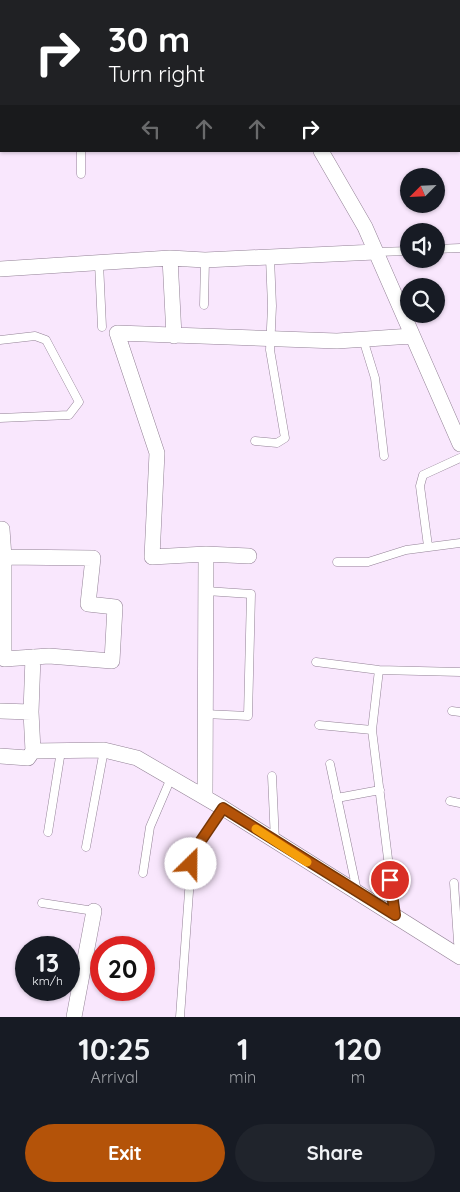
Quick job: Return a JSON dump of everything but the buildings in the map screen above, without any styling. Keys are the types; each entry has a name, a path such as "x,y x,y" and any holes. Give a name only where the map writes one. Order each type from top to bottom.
{"street":[{"path":"322,152 365,227 460,444"},
{"path":"0,269 170,258 205,260 375,252"},
{"path":"170,258 174,336"},
{"path":"249,556 206,554 152,557 157,453 117,333 337,341 412,336"},
{"path":"444,407 460,407"},
{"path":"0,529 2,529 4,557 4,659 48,656 112,661 115,607 88,604 93,558 4,557"},
{"path":"205,797 206,554"},
{"path":"0,756 28,758 33,751 33,657"},
{"path":"0,711 32,712"},
{"path":"33,751 104,750 137,758 223,808 459,956"},
{"path":"74,1017 94,911"}],"lane":[{"path":"81,152 81,174"},
{"path":"445,249 460,248"},
{"path":"375,252 400,251"},
{"path":"255,441 276,443 284,438 270,350 270,258"},
{"path":"204,306 205,260"},
{"path":"99,263 102,327"},
{"path":"0,340 35,336 46,340 79,402 69,415 0,418"},
{"path":"363,339 375,378 384,456"},
{"path":"428,546 420,486 423,475 460,458"},
{"path":"337,562 368,562 406,550 460,542"},
{"path":"205,714 248,716 251,594 206,591"},
{"path":"316,662 379,670 460,672"},
{"path":"379,670 372,730 395,915"},
{"path":"319,725 372,730"},
{"path":"86,847 104,750"},
{"path":"48,832 61,751"},
{"path":"330,764 357,893"},
{"path":"272,776 275,841"},
{"path":"143,873 150,827 172,778"},
{"path":"337,798 380,790"},
{"path":"450,801 460,803"},
{"path":"180,1017 191,864 196,848 223,808"},
{"path":"454,883 459,956"},
{"path":"42,903 94,911"}],"slow traffic":[{"path":"256,829 307,862"}],"route":[{"path":"191,864 196,848 223,808 395,915 390,880"}]}
